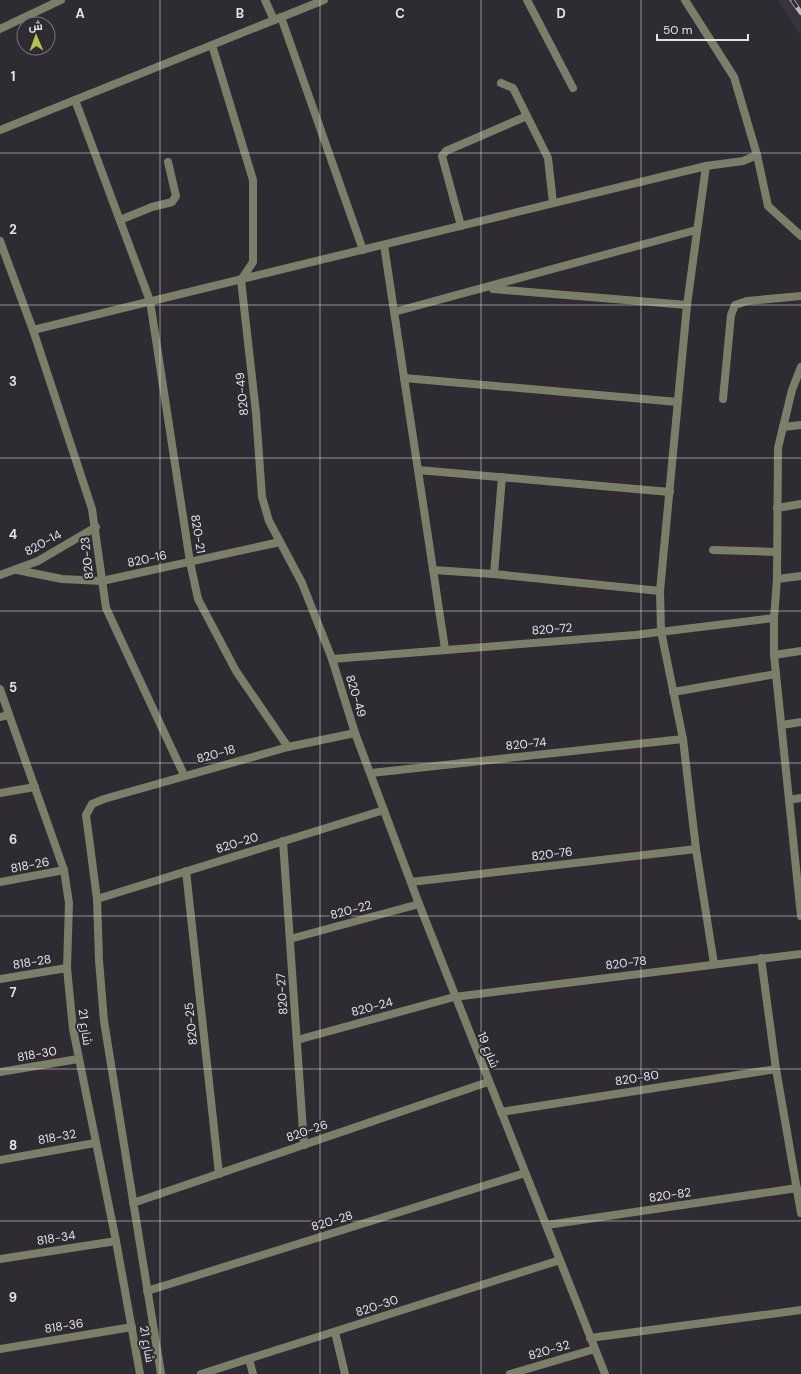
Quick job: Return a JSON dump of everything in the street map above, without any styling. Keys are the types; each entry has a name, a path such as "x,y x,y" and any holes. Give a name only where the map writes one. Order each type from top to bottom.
{"street":[{"path":"0,29 61,0"},
{"path":"265,0 278,19 363,250"},
{"path":"0,130 324,0"},
{"path":"527,0 573,88"},
{"path":"685,0 734,77 757,155 768,206 801,236"},
{"path":"212,45 252,180 253,262 241,280"},
{"path":"501,83 513,88 548,158 553,204"},
{"name":"820-21","path":"75,100 150,301 190,562 198,599 232,665 288,747"},
{"path":"461,226 442,156 446,151 527,116"},
{"path":"33,330 706,166 743,161 757,155"},
{"path":"120,220 152,207 172,202 176,196 168,162"},
{"path":"706,166 686,305 660,591 661,631 683,739 696,849 714,964"},
{"path":"394,312 696,230"},
{"name":"820-23","path":"0,242 33,330 92,509 96,527 104,600 109,615 184,775"},
{"path":"384,245 445,649"},
{"name":"820-49","path":"241,280 256,413 262,497 269,521 302,583 332,659 355,733"},
{"path":"486,288 686,305"},
{"path":"724,399 731,316 735,305 747,301 801,296"},
{"path":"801,367 792,390 778,448 777,579 774,618 774,655 789,800 799,873 801,916"},
{"path":"404,378 678,402"},
{"path":"783,427 801,426"},
{"path":"418,470 670,492"},
{"path":"494,574 502,477"},
{"path":"778,508 801,504"},
{"name":"820-14","path":"0,575 38,561 96,527"},
{"name":"820-16","path":"17,570 62,579 102,581 280,542"},
{"path":"714,550 777,552"},
{"path":"433,570 494,574 660,591"},
{"path":"777,579 801,576"},
{"name":"820-72","path":"332,659 635,635 774,618"},
{"path":"774,655 801,651"},
{"path":"673,692 776,674"},
{"name":"شارع 21","path":"0,688 4,716 35,787 64,870 69,903 67,968 73,1029 116,1241 140,1374"},
{"path":"782,725 801,722"},
{"name":"820-18","path":"88,809 97,801 184,775 288,747 355,733"},
{"name":"شارع 19","path":"355,733 454,997 605,1374"},
{"name":"820-74","path":"371,773 683,739"},
{"path":"0,793 35,787"},
{"path":"789,800 801,798"},
{"name":"شارع 21","path":"88,809 86,815 86,828 97,899 99,960 104,1021 147,1291 162,1374"},
{"name":"820-20","path":"97,899 384,810"},
{"name":"820-27","path":"283,841 304,1145"},
{"name":"820-76","path":"411,882 696,849"},
{"name":"818-26","path":"0,882 64,870"},
{"name":"820-25","path":"186,871 219,1174"},
{"name":"820-22","path":"290,939 419,904"},
{"name":"820-78","path":"454,997 801,954"},
{"path":"761,958 776,1069 801,1213"},
{"name":"818-28","path":"0,979 67,968"},
{"name":"820-24","path":"297,1040 454,997"},
{"name":"818-30","path":"0,1072 78,1059"},
{"name":"820-80","path":"501,1112 776,1069"},
{"name":"820-26","path":"133,1203 488,1082"},
{"name":"818-32","path":"0,1160 96,1143"},
{"name":"820-28","path":"147,1291 525,1173"},
{"name":"820-82","path":"546,1225 797,1188"},
{"name":"818-34","path":"0,1259 116,1241"},
{"name":"820-30","path":"201,1374 560,1260"},
{"path":"590,1338 801,1310"},
{"name":"818-36","path":"0,1349 132,1327"},
{"path":"335,1332 345,1374"},
{"name":"820-32","path":"510,1374 595,1349"},
{"path":"249,1359 253,1374"}],"shaded area":[{"path":"778,0 801,0 801,36"}],"railway":[{"path":"792,0 801,13"}]}
